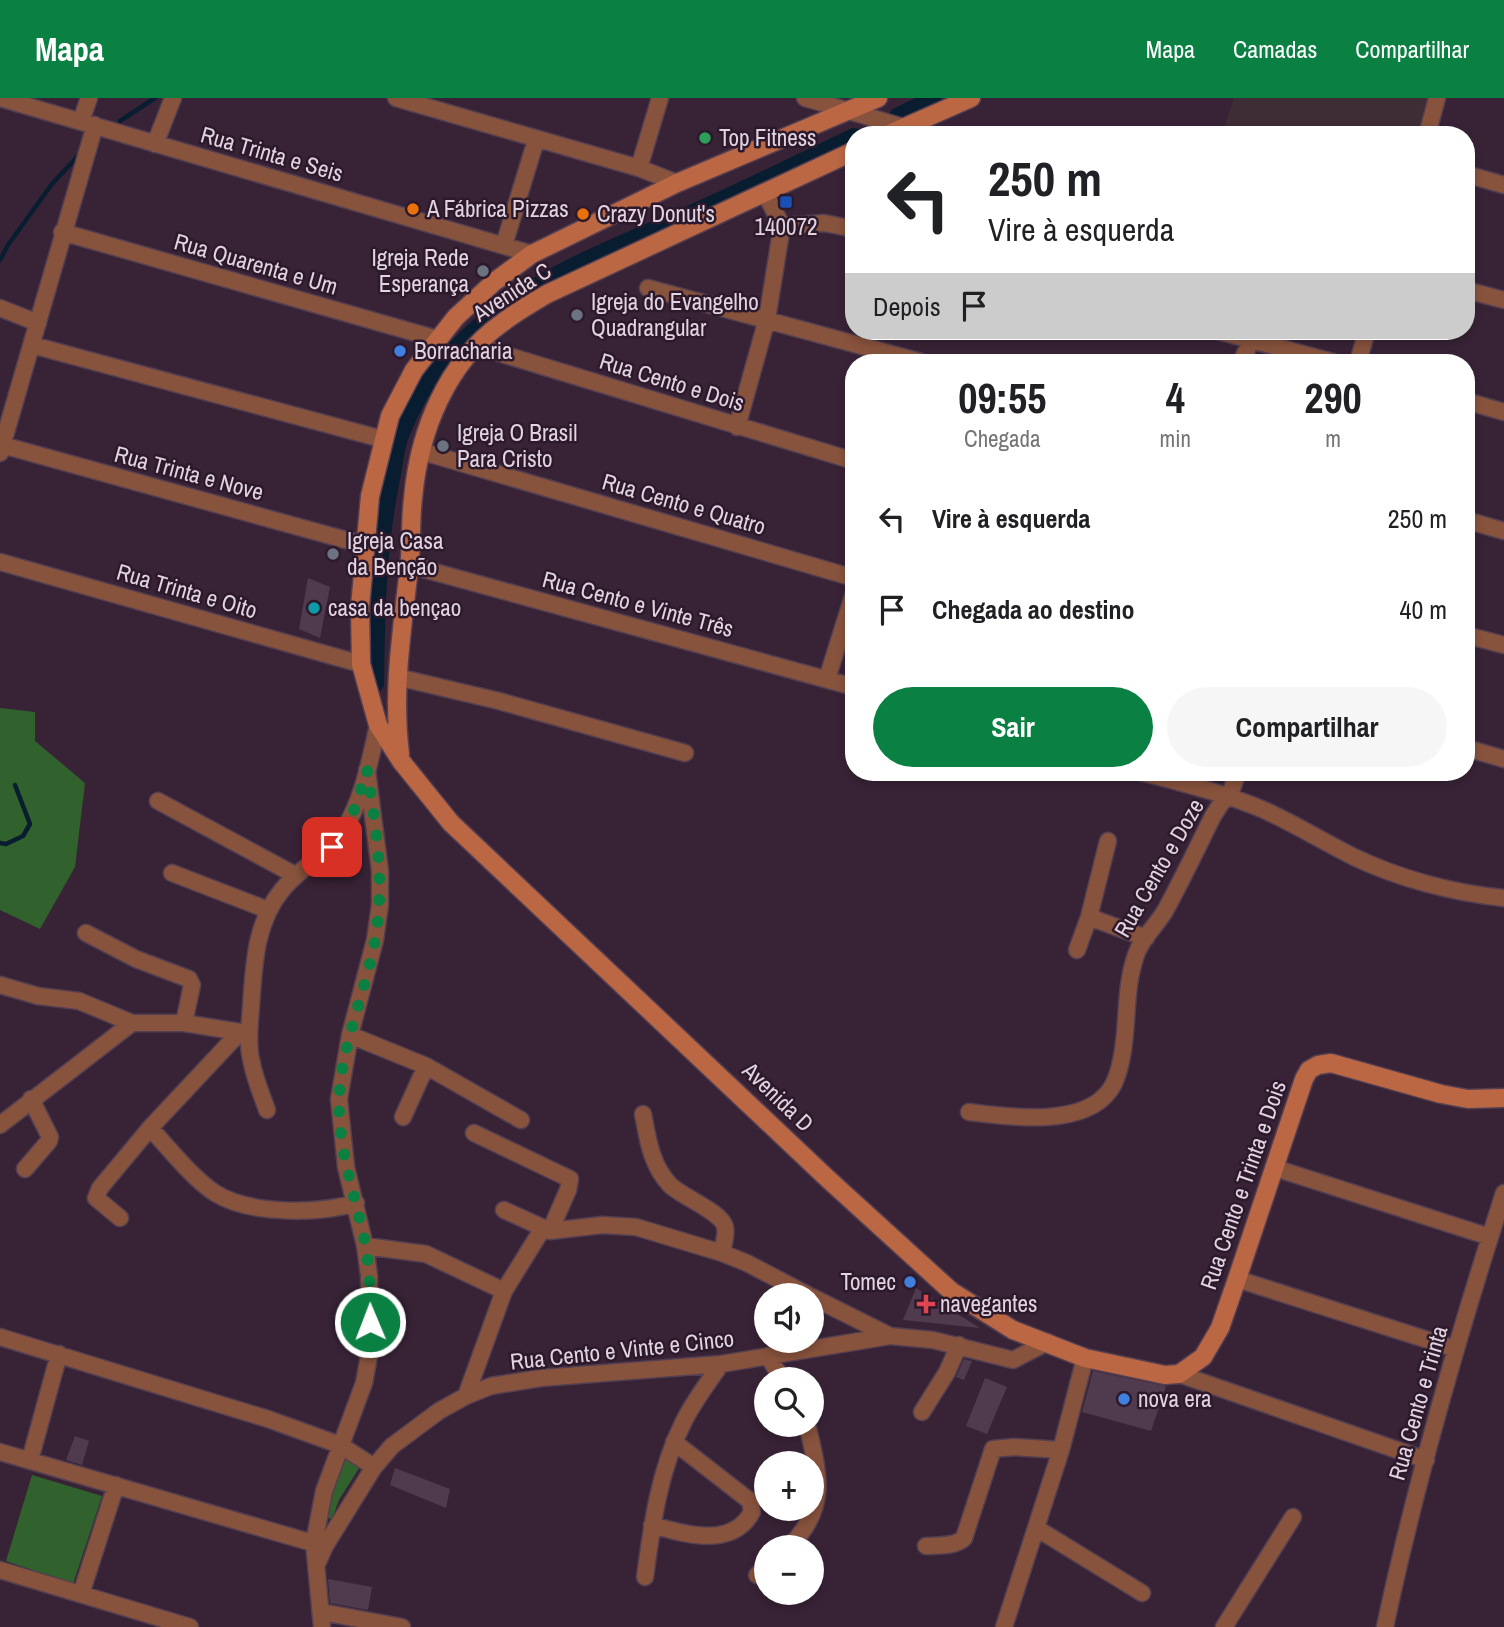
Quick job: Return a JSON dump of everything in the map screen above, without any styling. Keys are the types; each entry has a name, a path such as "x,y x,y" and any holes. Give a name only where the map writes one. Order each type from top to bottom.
{"main road":[{"name":"Avenida D","path":"878,98 677,183 532,254 494,282 456,317 414,370 400,393 382,439 370,496 364,545 360,607 361,664 378,725 401,761 451,823 828,1179 951,1291 1013,1330 1086,1358 1165,1374 1179,1374"},
{"path":"907,126 971,98"},
{"name":"Avenida C","path":"401,761 396,716 397,677 413,497 420,451 430,419 444,389 464,358 500,323 547,294 845,155"},
{"name":"Rua Cento e Trinta e Dois","path":"1179,1374 1203,1357 1220,1328 1290,1117 1310,1070 1318,1065 1332,1063 1354,1067 1441,1094 1468,1099 1504,1098"}],"street":[{"name":"Rua Trinta e Seis","path":"0,98 532,254"},
{"path":"1,449 5,420 32,345 62,232 88,123 89,98"},
{"path":"155,144 173,98"},
{"path":"396,98 639,168 677,183"},
{"path":"639,168 660,98"},
{"path":"805,98 902,126"},
{"path":"1429,126 1437,98"},
{"path":"504,245 536,140"},
{"path":"1475,177 1504,185"},
{"path":"737,427 767,319 782,226 765,193"},
{"path":"782,226 824,223 845,227"},
{"name":"Rua Quarenta e Um","path":"62,232 437,339"},
{"path":"648,288 892,354"},
{"path":"1475,292 1504,300"},
{"path":"0,308 38,323"},
{"path":"1266,340 1309,354"},
{"path":"32,345 382,439"},
{"name":"Rua Cento e Dois","path":"476,346 845,458"},
{"path":"1475,404 1504,412"},
{"name":"Rua Trinta e Nove","path":"1,449 364,545"},
{"name":"Rua Cento e Quatro","path":"420,451 845,575"},
{"path":"1475,523 1504,531"},
{"name":"Rua Trinta e Oito","path":"0,562 361,664"},
{"name":"Rua Cento e Vinte Três","path":"409,565 845,684"},
{"path":"827,679 845,622"},
{"path":"1475,637 1504,645"},
{"path":"397,677 499,701 685,754"},
{"path":"267,1110 256,1082 245,1032 260,933 268,910 295,875 332,847 344,830 354,810 367,770 378,725"},
{"path":"1475,751 1504,759"},
{"path":"0,1452 320,1545 324,1491 365,1383 370,1350 369,1275 356,1203 346,1167 339,1099 350,1035 375,940 380,905 380,871 367,770"},
{"path":"1173,781 1229,797 1278,817 1382,868 1458,890 1504,898"},
{"name":"Rua Cento e Doze","path":"969,1112 1009,1117 1062,1115 1097,1103 1108,1093 1115,1082 1123,1048 1127,994 1135,957 1163,914 1213,816 1222,802 1229,797 1235,781"},
{"path":"158,802 295,875"},
{"path":"1077,950 1089,917 1108,841"},
{"path":"172,873 268,910"},
{"path":"1089,917 1146,938"},
{"path":"86,933 136,959 189,979 192,985 184,1023"},
{"path":"0,985 38,996 79,1001 132,1023 184,1023 245,1032"},
{"path":"0,1125 132,1023"},
{"path":"120,1218 98,1202 97,1194 150,1128 245,1032"},
{"path":"350,1035 426,1066 521,1120"},
{"path":"403,1117 426,1066"},
{"path":"25,1170 50,1137 31,1099"},
{"path":"643,1114 654,1163 663,1177 684,1197 722,1220 726,1228 722,1254"},
{"path":"150,1128 206,1186 229,1200 310,1212 332,1210 356,1203"},
{"path":"466,1396 504,1291 546,1230 568,1190 570,1179 474,1133"},
{"path":"1275,1168 1490,1237"},
{"name":"Rua Cento e Trinta","path":"1385,1627 1405,1530 1504,1193"},
{"path":"504,1210 546,1230 602,1225 636,1227 747,1263 785,1283"},
{"path":"365,1246 426,1254 504,1291"},
{"path":"1237,1279 1456,1349"},
{"path":"824,1303 890,1336"},
{"name":"Rua Cento e Vinte e Cinco","path":"322,1619 317,1564 320,1545 374,1467 392,1446 414,1428 466,1396 491,1386 541,1378 721,1364 890,1336 959,1345 1013,1360 1048,1342"},
{"path":"0,1337 268,1419 340,1445 374,1467"},
{"path":"922,1412 947,1372 959,1345"},
{"path":"30,1460 59,1354"},
{"path":"768,1356 775,1367"},
{"path":"1004,1627 1061,1450 1086,1358"},
{"path":"645,1577 652,1525 666,1463 691,1409 721,1364"},
{"path":"1179,1374 1426,1460"},
{"path":"801,1535 812,1519 817,1495 818,1469 810,1437"},
{"path":"652,1525 682,1534 715,1535 744,1524 752,1511 750,1501 674,1442"},
{"path":"926,1546 954,1544 964,1538 993,1449 1014,1447 1061,1450"},
{"path":"81,1594 116,1485"},
{"path":"1224,1627 1293,1517"},
{"path":"1036,1528 1142,1593"},
{"path":"0,1570 190,1627"},
{"path":"132,1627 136,1611"},
{"path":"322,1619 402,1627"}],"shaded area":[{"path":"1234,98 1428,98 1420,126 1225,126"}],"green space":[{"path":"0,708 35,712 35,741 85,783 75,867 40,929 0,910"},
{"path":"342,1454 361,1465 339,1500 332,1519 324,1517"},
{"path":"32,1475 102,1496 73,1584 6,1561"}],"building":[{"name":"casa da bençao","path":"308,578 330,587 320,638 299,629"},
{"name":"navegantes","path":"916,1288 980,1328 903,1320"},
{"path":"964,1359 972,1361 964,1380 956,1377"},
{"name":"nova era","path":"1093,1371 1166,1386 1151,1431 1082,1412"},
{"path":"985,1378 1007,1387 987,1434 966,1426"},
{"path":"75,1436 89,1441 82,1465 66,1460"},
{"path":"395,1468 450,1489 446,1508 390,1485"},
{"path":"328,1579 372,1587 368,1610 330,1603"}],"waterway":[{"path":"120,121 155,98"},
{"path":"897,116 933,98"},
{"path":"376,684 381,553 397,448 423,391 449,355 480,324 516,298 554,276 845,140"},
{"path":"0,260 52,184 79,155"},
{"path":"0,843 6,844 23,836 30,824 15,785"}],"place":[{"name":"Top Fitness","path":"705,138"},
{"name":"140072","path":"786,202"},
{"name":"A Fábrica Pizzas","path":"413,209"},
{"name":"Crazy Donut's","path":"583,214"},
{"name":"Igreja Rede Esperança","path":"483,271"},
{"name":"Igreja do Evangelho Quadrangular","path":"577,315"},
{"name":"Borracharia","path":"400,351"},
{"name":"Igreja O Brasil Para Cristo","path":"443,446"},
{"name":"Igreja Casa da Benção","path":"333,554"},
{"name":"casa da bençao","path":"314,608"},
{"name":"Tomec","path":"910,1282"},
{"name":"navegantes","path":"926,1304"},
{"name":"nova era","path":"1124,1399"}],"route":[{"path":"332,847 354,810 367,770 380,871 380,905 375,940 350,1035 339,1099 346,1167 365,1246 370,1322"}]}
